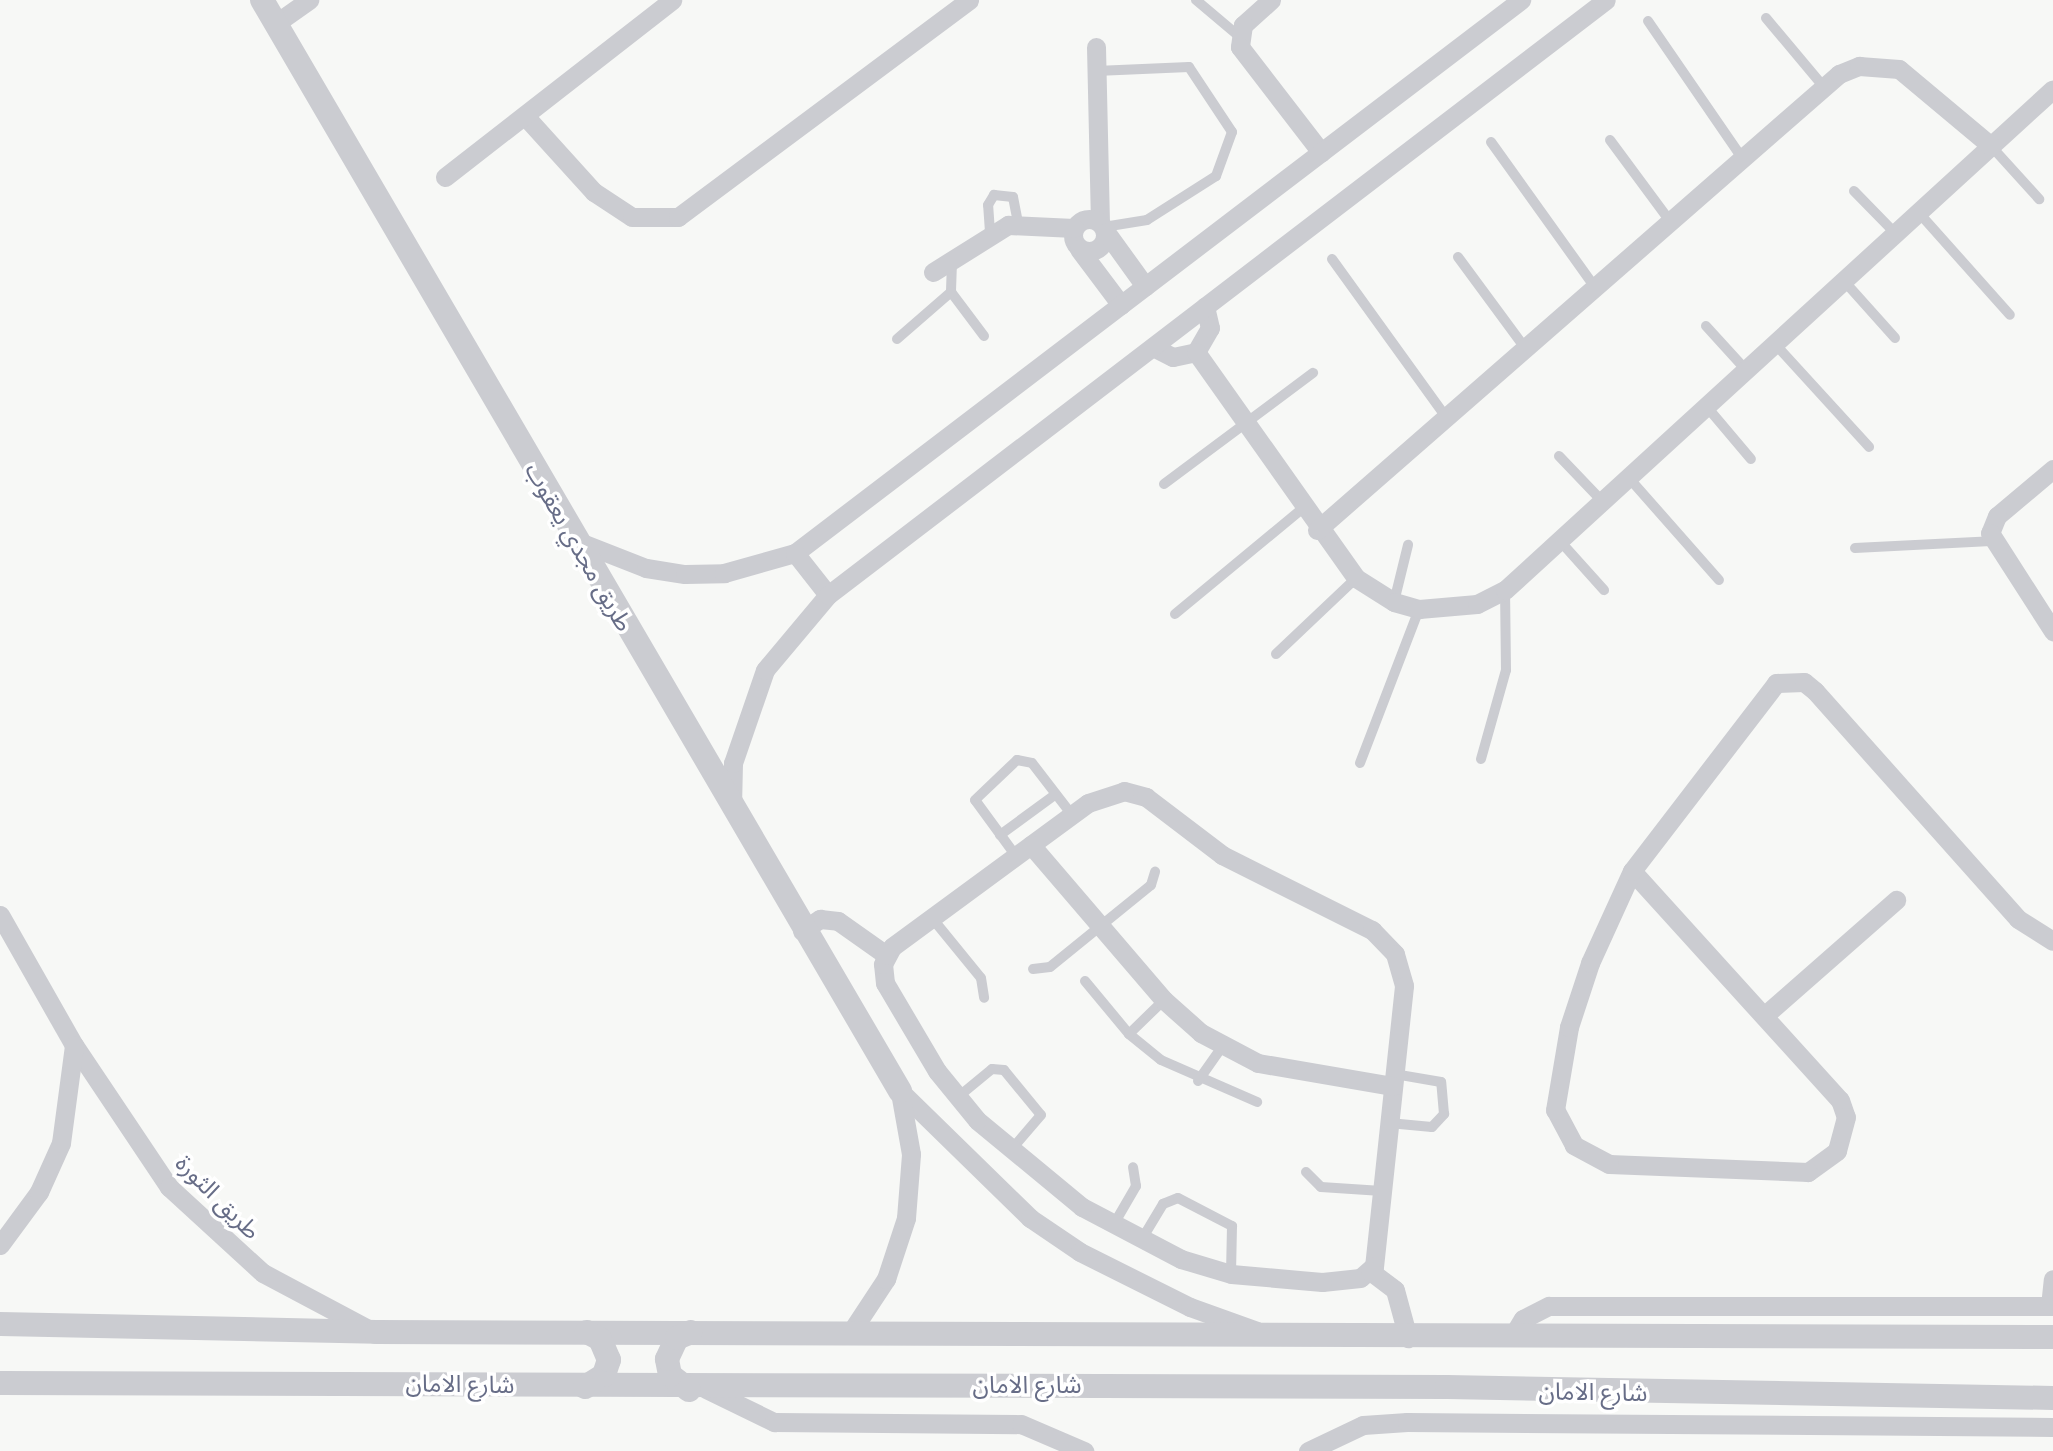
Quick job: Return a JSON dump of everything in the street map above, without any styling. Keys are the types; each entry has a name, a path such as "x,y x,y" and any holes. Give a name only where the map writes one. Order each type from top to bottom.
{"street":[{"name":"طريق مجدي يعقوب","path":"262,0 802,931 900,1091 1030,1218 1080,1252 1190,1307 1275,1338"},
{"path":"275,24 309,0"},
{"path":"445,177 672,0"},
{"path":"525,116 604,198 632,217 678,217 969,0"},
{"path":"1272,0 1251,16 1240,37 1245,55 1321,152"},
{"path":"574,540 621,561 685,574 737,571 794,553 1521,0"},
{"path":"732,811 733,763 760,681 793,630 828,595 1606,0"},
{"path":"1079,249 1098,249 1103,227 1096,47"},
{"path":"1317,530 1824,87 1859,66 1899,69 1991,146"},
{"path":"1196,352 1302,509 1356,578 1394,602 1419,609 1477,604 1505,590 1560,541 1920,214 2053,89"},
{"path":"933,272 990,232 1018,223 1074,228 1083,220 1103,227 1146,286"},
{"path":"1074,228 1079,249 1121,305"},
{"path":"1153,346 1173,357 1196,352 1210,328 1205,307"},
{"path":"2053,469 1997,516 1991,541 2053,631"},
{"path":"794,553 828,595"},
{"path":"1632,871 1840,1100 1844,1135 1824,1164 1808,1172 1609,1164 1574,1145 1555,1110 1569,1027 1632,871 1776,683 1790,680 1815,691 2018,919 2053,941"},
{"path":"1135,792 1222,855 1381,937 1395,954 1404,986 1382,1191 1370,1271 1322,1282 1231,1274 1141,1241 1114,1225 1008,1152 958,1097 885,983 886,955 1072,815 1103,795 1135,792"},
{"path":"1024,851 1100,927 1164,1000 1222,1047 1297,1073 1393,1080"},
{"path":"1764,1016 1896,900"},
{"name":"طريق الثورة","path":"0,915 74,1045 143,1154 198,1218 263,1273 376,1332"},
{"path":"802,931 820,919 838,921 886,955"},
{"path":"0,1245 39,1192 61,1143 74,1045"},
{"name":"طريق مجدي يعقوب","path":"851,1332 886,1279 906,1218 911,1154 900,1091"},
{"path":"1370,1271 1395,1290 1408,1338"},
{"path":"1512,1337 1523,1319 1549,1306 2051,1306 2053,1279"},
{"path":"1922,1337 1927,1306"},
{"name":"شارع الامان","path":"0,1324 376,1332 851,1332 1275,1338 2053,1337"},
{"path":"585,1387 599,1381 609,1360 600,1339 587,1332"},
{"path":"691,1332 677,1338 667,1359 670,1375 774,1422 1021,1424 1084,1451"},
{"name":"شارع الامان","path":"0,1383 697,1389 1384,1387 2053,1398"},
{"path":"1308,1451 1363,1425 1407,1422 2053,1427"}],"lane":[{"path":"1196,0 1240,37"},
{"path":"1766,19 1824,87"},
{"path":"1648,21 1742,158"},
{"path":"1097,71 1189,68 1232,132 1216,176 1147,220 1103,227"},
{"path":"1610,140 1670,221"},
{"path":"1491,142 1595,287"},
{"path":"1991,146 2039,199"},
{"path":"1854,191 1896,235"},
{"path":"990,232 988,205 994,195 1013,197 1018,223"},
{"path":"1920,214 2010,315"},
{"path":"1458,257 1525,348"},
{"path":"953,258 951,292 984,335"},
{"path":"1332,259 1446,417"},
{"path":"1845,282 1895,338"},
{"path":"897,339 951,292"},
{"path":"1706,326 1746,371"},
{"path":"1776,345 1869,447"},
{"path":"1164,484 1313,373"},
{"path":"1707,407 1752,459"},
{"path":"1559,456 1603,502"},
{"path":"1629,478 1719,580"},
{"path":"1175,614 1302,509"},
{"path":"1560,541 1604,590"},
{"path":"1855,548 1991,541"},
{"path":"1394,602 1408,545"},
{"path":"1276,654 1356,578"},
{"path":"1481,759 1506,670 1505,590"},
{"path":"1360,762 1419,609"},
{"path":"1024,851 1000,835 976,794 1017,760 1032,763 1072,815"},
{"path":"1000,835 1056,794"},
{"path":"1033,969 1050,967 1151,885 1156,872"},
{"path":"932,918 981,978 984,998"},
{"path":"1085,981 1129,1034 1198,1081 1257,1102"},
{"path":"1129,1034 1164,1000"},
{"path":"1198,1081 1222,1047"},
{"path":"958,1097 992,1069 1004,1070 1041,1115 1008,1152"},
{"path":"1389,1123 1432,1127 1444,1114 1441,1082 1393,1080"},
{"path":"1114,1225 1136,1186 1133,1167"},
{"path":"1306,1172 1321,1187 1382,1191"},
{"path":"1141,1241 1163,1204 1178,1198 1233,1226 1231,1274"}]}
